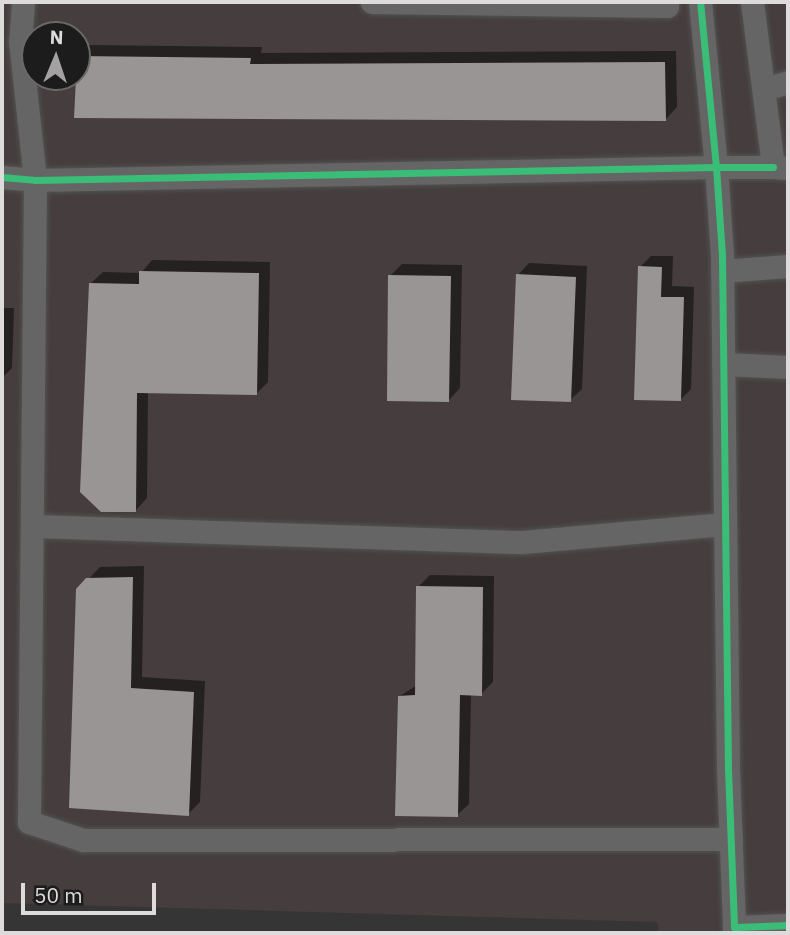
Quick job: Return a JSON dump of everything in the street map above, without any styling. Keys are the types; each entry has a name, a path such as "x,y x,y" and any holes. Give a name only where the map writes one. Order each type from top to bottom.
{"street":[{"path":"23,2 20,41 35,180 35,526 29,822 83,840 731,839"},
{"path":"372,2 667,6 667,2"},
{"path":"700,2 716,167 722,271 724,524 734,927 788,925"},
{"path":"2,177 35,180 781,168 764,89 752,2"},
{"path":"764,89 788,82"},
{"path":"722,271 788,267"},
{"path":"723,364 788,367"},
{"path":"35,526 523,542 724,524"}],"shaded area":[{"path":"2,2 788,2 788,933 659,933 657,922 2,903"}],"building":[{"path":"91,56 251,58 250,64 665,62 666,121 74,118 75,91 91,91"},
{"path":"638,266 662,267 661,297 684,297 681,401 634,400"},
{"path":"139,271 259,273 257,395 137,393 136,512 101,512 80,492 89,283 139,284"},
{"path":"516,274 576,277 571,402 511,400"},
{"path":"388,275 451,276 449,402 387,401"},
{"path":"133,577 131,688 194,692 189,816 69,808 76,589 86,578"},
{"path":"416,586 483,587 482,696 460,695 458,817 395,816 398,696 415,695"}],"cycle path":[{"path":"2,177 35,180 716,167 700,2"},
{"path":"773,167 716,167 722,255 728,769 734,927 788,925"}]}
